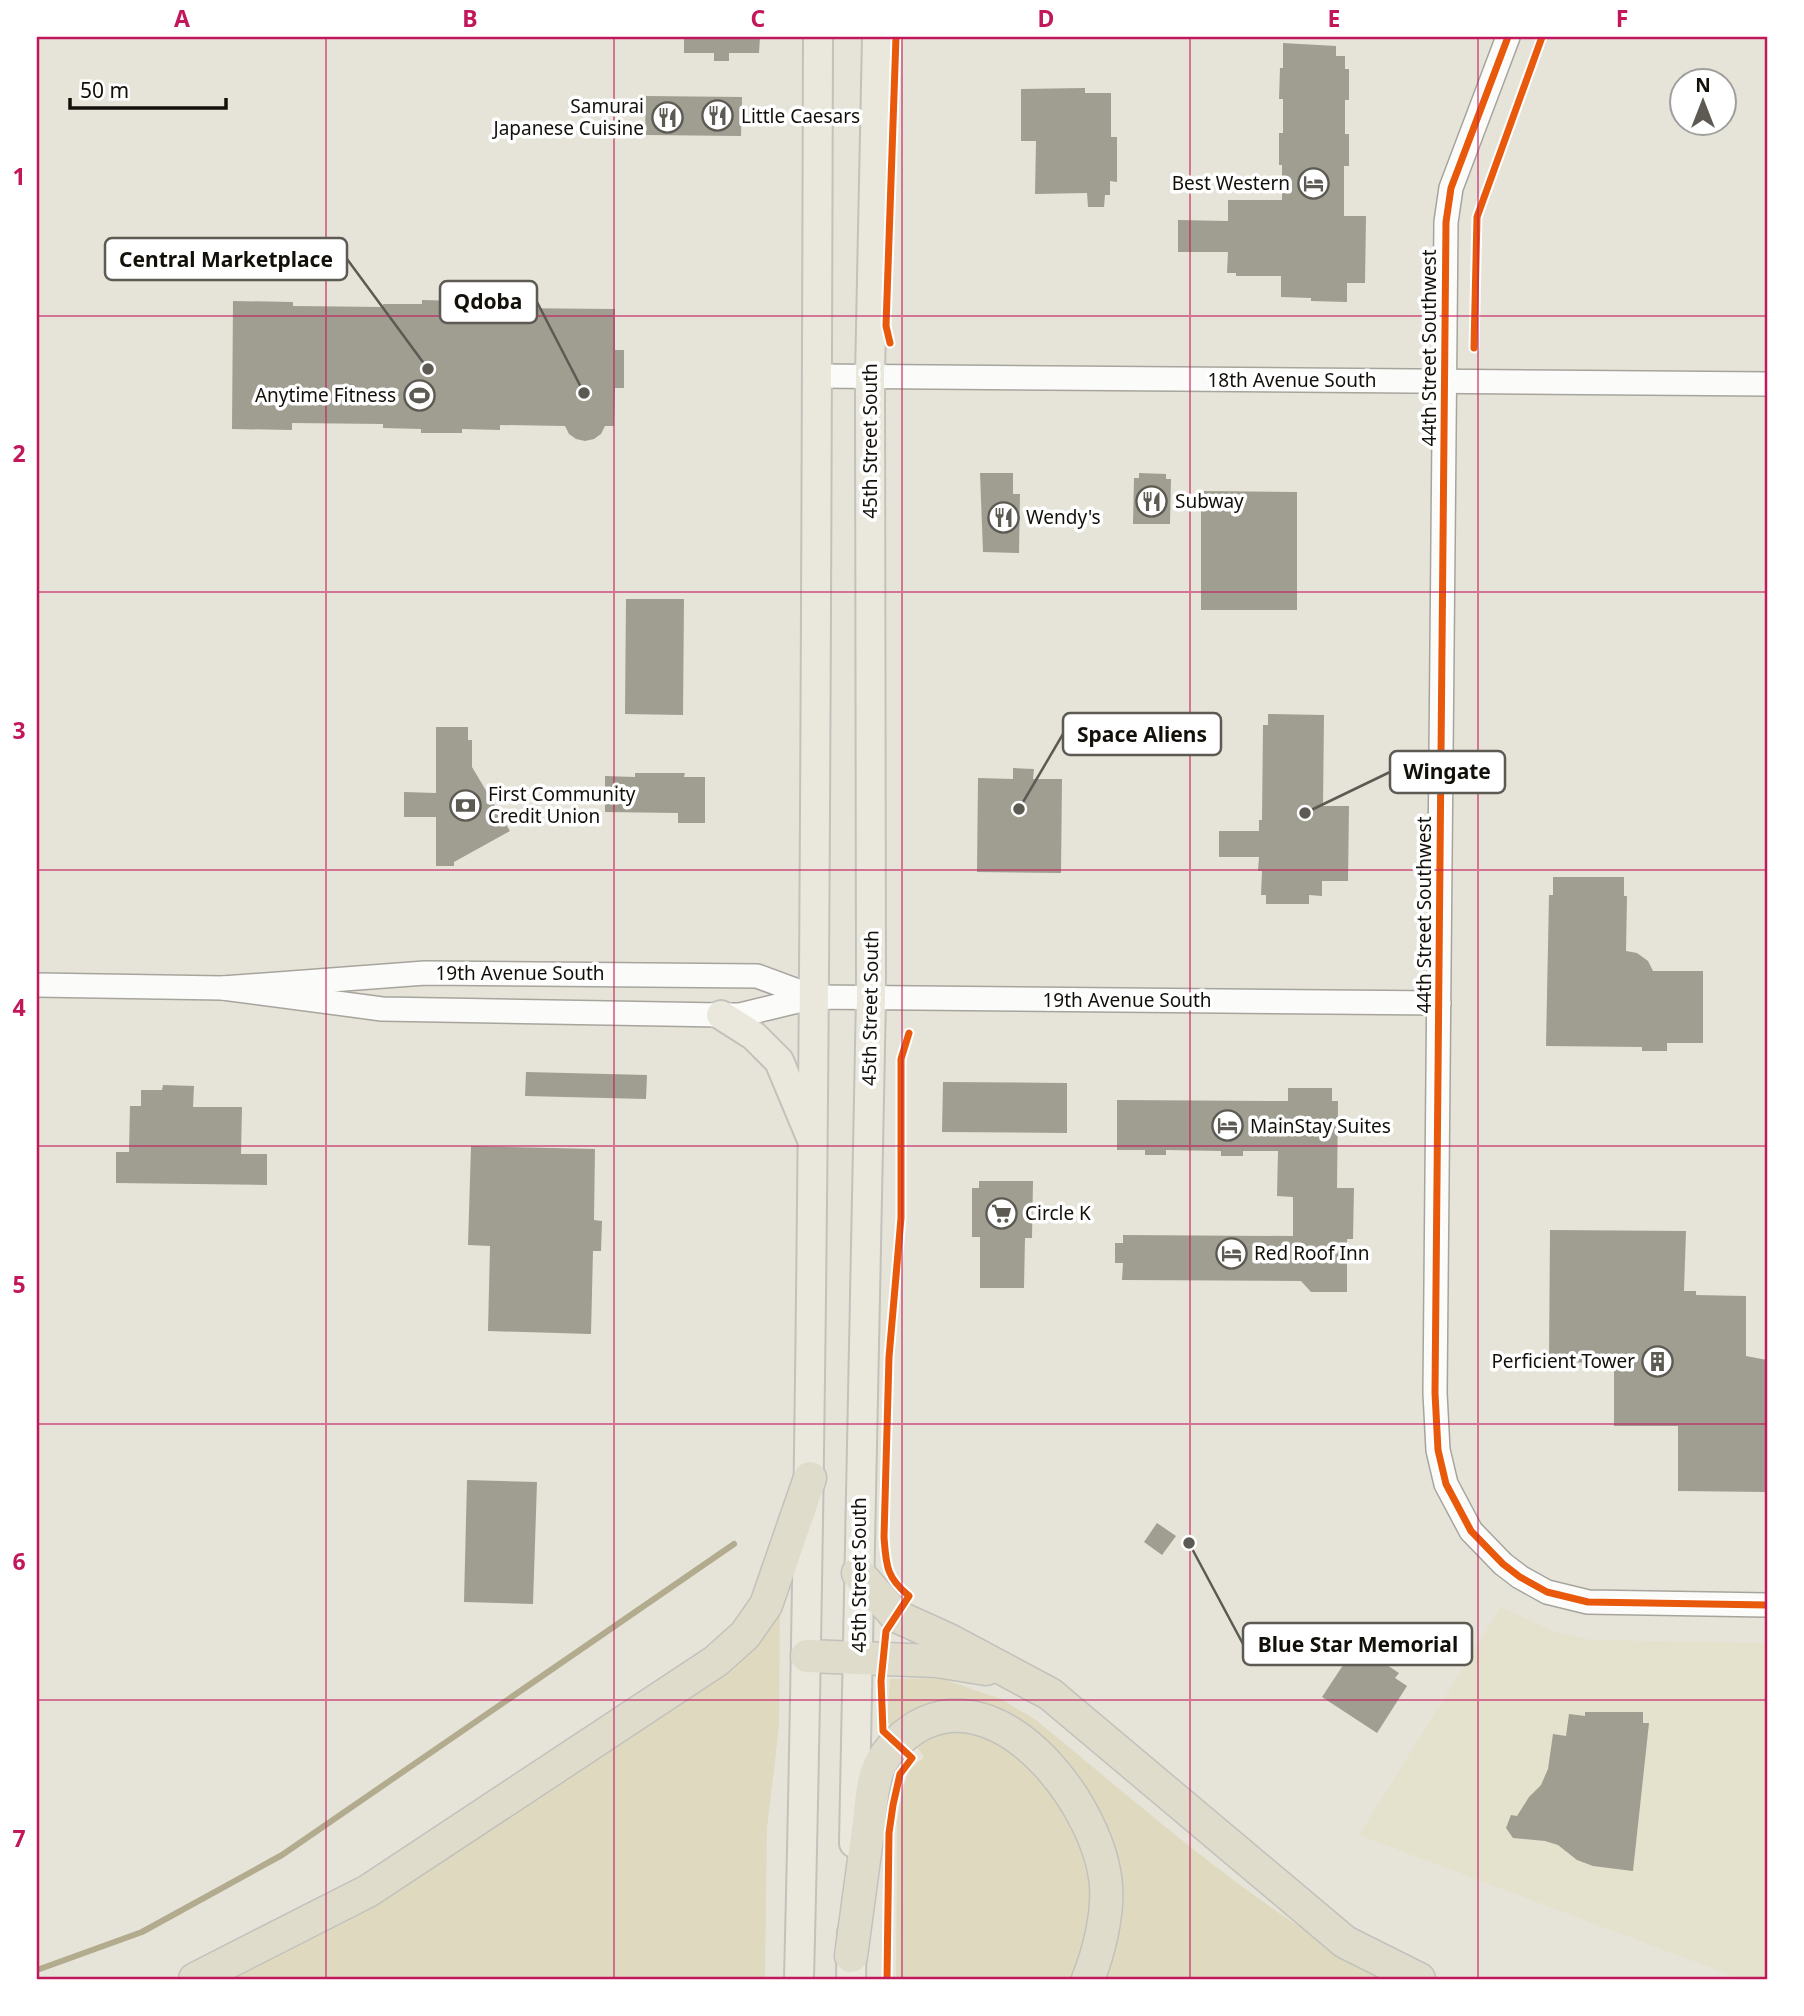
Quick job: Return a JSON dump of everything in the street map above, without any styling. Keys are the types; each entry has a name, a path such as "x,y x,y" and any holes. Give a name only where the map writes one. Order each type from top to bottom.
{"highway":[{"path":"195,1979 368,1891 716,1661 746,1635 766,1605 810,1478"},
{"path":"858,1573 896,1616 1025,1679 1069,1708 1345,1942 1419,1979"},
{"path":"807,1656 937,1661 1008,1672"},
{"path":"851,1968 872,1798 879,1766 912,1729 935,1718 957,1714 981,1719 1012,1735 1041,1756 1078,1803 1090,1827 1106,1886 1098,1951 1088,1979"}],"main road":[{"path":"799,1979 810,1478 818,37"},
{"name":"45th Street South","path":"851,1968 871,999 870,376 877,37"},
{"path":"721,1015 754,1036 779,1061 813,1144"}],"street":[{"name":"44th Street Southwest","path":"1508,37 1451,188 1446,222 1435,1393 1438,1450 1446,1484 1471,1531 1511,1571 1547,1592 1588,1602 1767,1605"},
{"name":"18th Avenue South","path":"817,376 1767,384"},
{"name":"19th Avenue South","path":"37,985 223,988 425,973 757,976 814,998"},
{"name":"19th Avenue South","path":"223,988 382,1009 721,1015 740,1015 814,998 1439,1003"}],"shaded area":[{"path":"780,1602 779,1727 767,1828 765,1979 225,1979"},
{"path":"1501,1607 1553,1631 1591,1640 1767,1643 1767,1979 1741,1979 1359,1835"},
{"path":"940,1678 1001,1699 1036,1720 1163,1825 1250,1892 1294,1923 1389,1979 1103,1979 1112,1844 1101,1814 1071,1768 1034,1733 896,1729 887,1722 890,1679"},
{"path":"955,1731 987,1735 1029,1759 1084,1845 1093,1905 1077,1979 896,1979 897,1821 904,1785 910,1769 924,1757 916,1746"}],"building":[{"path":"684,37 760,37 759,53 729,53 729,61 714,61 714,53 684,53"},
{"name":"Best Western","path":"1283,43 1336,46 1336,56 1345,56 1345,69 1349,69 1345,134 1349,134 1349,166 1344,166 1344,216 1366,216 1365,283 1347,283 1347,302 1281,297 1281,276 1236,276 1236,273 1227,273 1228,252 1178,252 1178,220 1228,221 1228,200 1282,200 1279,133 1283,133 1283,99 1279,99"},
{"path":"1085,88 1085,93 1111,93 1111,137 1117,137 1117,182 1110,181 1110,195 1105,195 1104,207 1088,207 1087,193 1035,194 1036,141 1021,141 1021,89"},
{"path":"646,96 742,97 741,136 645,135"},
{"path":"422,300 463,301 463,305 501,305 501,308 615,309 615,350 624,350 624,388 615,388 614,426 605,426 601,434 585,441 569,434 565,426 500,425 500,430 462,429 462,433 421,433 421,429 383,428 383,424 292,423 292,430 232,429 233,301 293,302 293,306 383,307 383,304 422,304"},
{"name":"Wendy's","path":"980,473 1013,473 1013,494 1020,494 1019,553 983,552"},
{"name":"Subway","path":"1139,473 1166,474 1166,479 1171,479 1170,524 1133,524 1134,478 1139,478"},
{"path":"1201,491 1297,492 1297,610 1201,610"},
{"path":"626,599 684,599 683,715 625,714"},
{"path":"1268,714 1324,715 1323,806 1349,806 1348,881 1322,881 1322,896 1309,895 1309,904 1266,904 1266,895 1261,895 1262,871 1258,871 1259,857 1219,857 1219,831 1259,831 1259,820 1262,820 1263,725 1268,725"},
{"name":"First Community Credit Union","path":"436,727 468,727 468,740 472,740 472,767 510,831 454,862 454,866 436,866 436,817 404,817 404,792 436,793"},
{"path":"1013,768 1034,769 1033,779 1062,779 1061,873 977,872 978,778 1013,779"},
{"path":"635,773 685,773 684,777 705,777 705,823 678,823 678,813 605,812 605,776 635,777"},
{"path":"1553,877 1624,877 1624,896 1627,896 1626,951 1637,953 1648,961 1653,971 1703,971 1703,1043 1667,1043 1667,1051 1642,1051 1642,1047 1546,1046 1549,895 1553,895"},
{"path":"526,1072 647,1075 646,1099 525,1096"},
{"path":"943,1082 1067,1083 1067,1133 942,1132"},
{"path":"163,1085 194,1086 193,1107 242,1107 241,1154 267,1154 267,1185 116,1183 116,1152 129,1152 130,1106 141,1106 141,1090 162,1090"},
{"path":"1288,1088 1332,1088 1332,1101 1338,1101 1337,1188 1354,1188 1353,1239 1347,1239 1347,1292 1311,1292 1301,1281 1122,1280 1123,1263 1115,1263 1115,1243 1123,1243 1123,1235 1293,1236 1293,1197 1277,1196 1278,1151 1243,1151 1243,1156 1221,1156 1221,1151 1166,1150 1166,1155 1145,1155 1145,1150 1117,1150 1117,1100 1288,1101"},
{"path":"471,1146 595,1149 594,1220 602,1221 601,1251 593,1251 591,1334 488,1331 490,1246 468,1245"},
{"name":"Circle K","path":"979,1181 1033,1181 1032,1238 1025,1238 1024,1288 980,1288 980,1237 972,1237 972,1188 979,1188"},
{"name":"Perficient Tower","path":"1550,1230 1686,1231 1684,1291 1696,1291 1696,1295 1746,1296 1746,1356 1767,1360 1767,1492 1678,1491 1678,1426 1614,1426 1614,1363 1549,1362"},
{"path":"467,1480 537,1482 533,1604 464,1602"},
{"path":"1157,1523 1176,1536 1162,1555 1144,1542"},
{"path":"1377,1637 1393,1648 1384,1663 1399,1673 1395,1678 1407,1686 1377,1733 1322,1697 1353,1650 1363,1657"},
{"path":"1585,1712 1643,1712 1643,1723 1649,1723 1633,1871 1593,1866 1577,1860 1558,1845 1513,1838 1506,1828 1511,1815 1517,1816 1529,1797 1541,1785 1548,1769 1553,1734 1566,1736 1569,1714 1585,1716"}],"waterway":[{"path":"37,1970 142,1932 282,1855 734,1544"}],"cycle path":[{"path":"890,343 886,326 896,37"},
{"path":"1508,37 1451,188 1446,222 1435,1393 1438,1450 1446,1484 1471,1531 1503,1564 1547,1592 1588,1602 1767,1605"},
{"path":"1474,348 1477,217 1542,37"},
{"path":"887,1979 889,1833 900,1774 912,1758 883,1731 881,1681 886,1631 909,1596 896,1583 889,1570 884,1537 889,1357 901,1218 901,1059 909,1033"}],"place":[{"name":"Little Caesars","path":"718,116"},
{"name":"Samurai Japanese Cuisine","path":"667,117"},
{"name":"Best Western","path":"1313,183"},
{"name":"Central Marketplace","path":"428,369"},
{"name":"Qdoba","path":"584,393"},
{"name":"Anytime Fitness","path":"419,395"},
{"name":"Subway","path":"1152,501"},
{"name":"Wendy's","path":"1003,517"},
{"name":"First Community Credit Union","path":"465,805"},
{"name":"Space Aliens","path":"1019,809"},
{"name":"Wingate","path":"1305,813"},
{"name":"MainStay Suites","path":"1227,1126"},
{"name":"Circle K","path":"1002,1213"},
{"name":"Red Roof Inn","path":"1231,1253"},
{"name":"Perficient Tower","path":"1658,1361"},
{"name":"Blue Star Memorial","path":"1189,1543"}]}
